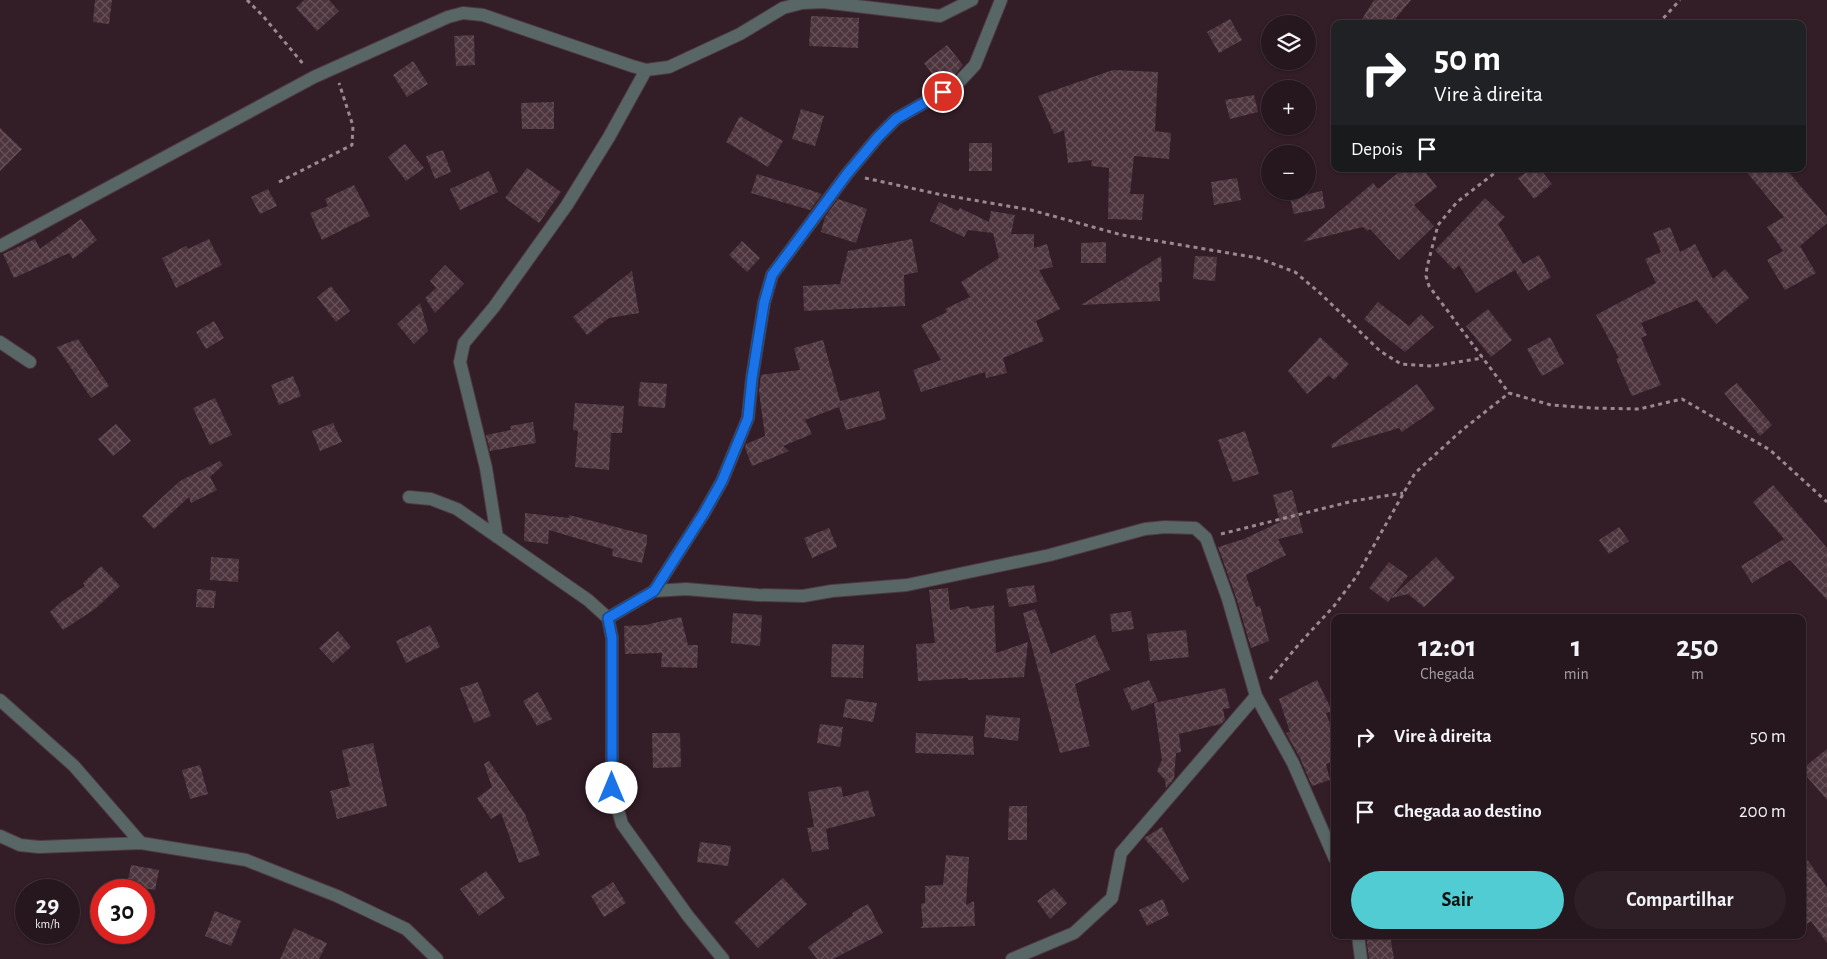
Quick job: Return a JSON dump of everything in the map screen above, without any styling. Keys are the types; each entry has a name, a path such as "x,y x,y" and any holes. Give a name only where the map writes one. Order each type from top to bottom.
{"street":[{"path":"0,246 314,77 448,17 463,13 483,15 646,70 669,67 740,34 783,8 802,4 832,2 940,16 972,0"},
{"path":"654,591 704,513 722,481 748,418 752,378 764,303 772,275 847,174 878,137 896,119 957,84 974,64 1001,0"},
{"path":"497,537 486,468 460,362 464,343 494,306 567,205 610,137 646,70"},
{"path":"0,342 30,362"},
{"path":"409,497 431,499 457,509 588,600 608,618 612,638 612,788 622,824 688,916 723,959"},
{"path":"608,618 654,591 686,589 758,595 804,596 832,591 906,585 1050,555 1145,529 1165,527 1195,528 1206,538 1228,599 1256,696 1293,763 1331,850"},
{"path":"1012,959 1074,934 1112,898 1121,853 1256,696"},
{"path":"0,700 74,766 141,843"},
{"path":"0,836 20,845 39,847 141,843 246,860 337,896 406,929 437,959"},
{"path":"1358,939 1361,959"}],"path":[{"path":"247,0 263,16 314,77"},
{"path":"1662,20 1680,0"},
{"path":"279,182 352,145 353,126 342,89 332,68"},
{"path":"1496,172 1457,202 1438,225 1426,276 1429,286 1509,393 1551,405 1592,408 1639,409 1682,399 1770,450 1827,502"},
{"path":"847,174 938,194 1031,210 1122,235 1258,258 1295,272 1321,294 1380,351 1401,364 1432,366 1483,358"},
{"path":"1256,696 1299,644 1334,606 1356,577 1416,473 1461,431 1509,393"},
{"path":"1206,538 1343,503 1403,493"}],"building":[{"path":"95,0 112,0 109,24 93,22"},
{"path":"304,0 329,0 339,11 317,31 296,8"},
{"path":"1374,0 1411,0 1394,20 1362,20"},
{"path":"811,16 859,18 858,48 809,46"},
{"path":"1230,19 1242,40 1219,53 1207,32"},
{"path":"474,35 475,65 456,66 454,36"},
{"path":"947,45 963,65 952,78 940,84 924,63"},
{"path":"413,61 428,84 407,97 393,75"},
{"path":"1113,70 1158,72 1155,131 1171,133 1169,159 1134,156 1130,194 1144,194 1142,220 1108,219 1109,168 1091,166 1092,160 1068,163 1064,130 1054,134 1038,96"},
{"path":"1254,95 1258,112 1230,119 1225,100"},
{"path":"554,102 554,129 522,129 521,103"},
{"path":"801,109 824,116 815,146 792,139"},
{"path":"740,116 783,141 768,167 726,142"},
{"path":"0,128 22,149 0,171"},
{"path":"969,143 992,143 992,171 969,171"},
{"path":"405,144 424,168 406,181 388,157"},
{"path":"443,150 451,172 435,179 426,156"},
{"path":"527,168 561,192 539,223 505,198"},
{"path":"489,171 498,192 460,210 450,189"},
{"path":"1399,172 1425,172 1437,187 1414,205 1434,226 1399,260 1370,229 1367,231 1363,227 1303,242 1373,183 1378,189"},
{"path":"1527,172 1542,172 1552,184 1534,199 1518,178"},
{"path":"1746,172 1789,172 1827,217 1827,223 1800,246 1816,273 1785,290 1767,260 1783,251 1767,227 1784,217"},
{"path":"757,174 822,194 810,210 751,193"},
{"path":"1237,178 1241,200 1214,205 1211,182"},
{"path":"354,185 370,216 322,240 310,213 328,206 325,199"},
{"path":"268,189 277,206 260,214 251,197"},
{"path":"1322,191 1325,208 1294,214 1290,200 1316,200 1316,192"},
{"path":"1485,198 1505,217 1498,224 1523,264 1539,255 1551,277 1528,291 1515,270 1476,293 1459,265 1454,270 1435,250"},
{"path":"838,199 867,209 856,243 821,232 825,217"},
{"path":"939,202 958,211 960,208 989,222 991,211 1015,215 1011,234 1034,234 1034,248 1047,244 1053,267 1039,270 1060,309 1036,321 1044,341 1003,358 1007,373 986,378 985,372 921,392 913,370 941,360 921,325 947,312 945,309 970,297 961,282 999,258 993,233 968,230 964,237 930,221"},
{"path":"81,219 97,240 73,259 69,253 14,278 3,254 35,239 40,249"},
{"path":"1670,227 1680,252 1695,244 1713,279 1725,269 1749,298 1716,324 1697,300 1641,323 1647,335 1641,338 1661,385 1632,396 1616,359 1619,358 1596,315 1656,283 1645,259 1661,252 1653,233"},
{"path":"209,239 222,265 176,288 162,258 186,246 188,249"},
{"path":"912,239 918,272 904,275 905,306 804,311 803,286 840,284 848,251"},
{"path":"742,241 760,258 747,272 729,255"},
{"path":"1106,242 1106,263 1081,263 1081,243"},
{"path":"1161,256 1162,282 1159,282 1160,301 1081,305"},
{"path":"1195,256 1217,257 1215,281 1193,279"},
{"path":"445,265 464,284 435,313 425,298 436,288 430,281"},
{"path":"632,271 639,313 609,318 587,335 573,317"},
{"path":"331,286 350,311 336,322 317,297"},
{"path":"1378,302 1409,326 1421,314 1434,327 1405,352 1364,319"},
{"path":"420,303 428,331 414,344 397,324"},
{"path":"1488,309 1512,340 1491,357 1466,326"},
{"path":"214,321 224,338 206,349 196,332"},
{"path":"1320,337 1349,364 1334,380 1329,375 1307,394 1288,371"},
{"path":"1550,337 1564,364 1542,376 1527,349"},
{"path":"78,339 109,386 91,398 57,347"},
{"path":"823,340 840,401 879,391 886,419 846,430 839,407 805,420 812,434 783,446 789,451 752,466 745,448 746,444 765,436 759,391 761,375 800,370 794,348"},
{"path":"293,376 301,396 279,405 271,385"},
{"path":"640,382 667,384 665,408 638,406"},
{"path":"1737,383 1772,425 1760,436 1724,393"},
{"path":"1417,384 1435,409 1402,432 1399,428 1332,448 1331,445"},
{"path":"215,398 232,435 210,445 193,408"},
{"path":"575,403 624,406 622,433 611,433 609,470 575,467 578,431 573,430"},
{"path":"533,422 536,443 490,451 486,435 511,430 510,426"},
{"path":"333,423 342,442 320,451 312,431"},
{"path":"116,424 131,441 113,456 98,439"},
{"path":"1245,431 1259,474 1233,482 1218,440"},
{"path":"220,461 223,465 210,477 217,490 191,503 189,497 154,529 142,516 180,481"},
{"path":"1773,485 1827,548 1827,600 1790,560 1752,583 1741,566 1784,539 1753,502"},
{"path":"1292,490 1303,533 1278,539 1286,555 1246,575 1256,607 1260,606 1269,641 1251,648 1236,597 1218,547 1244,539 1280,522 1273,495"},
{"path":"525,513 569,518 569,515 647,535 642,563 612,556 613,549 549,530 548,544 524,541"},
{"path":"1619,527 1629,541 1609,554 1599,540"},
{"path":"829,528 837,547 812,558 804,538"},
{"path":"211,557 239,559 238,582 210,580"},
{"path":"1436,557 1455,578 1424,607 1408,594 1391,598"},
{"path":"1389,562 1408,576 1388,602 1369,588"},
{"path":"101,566 120,586 95,609 63,630 50,612 85,586 83,583"},
{"path":"1034,585 1037,602 1009,607 1006,589"},
{"path":"948,588 950,610 969,606 970,609 994,605 996,653 1028,642 1024,677 918,681 916,644 935,643 929,590"},
{"path":"197,589 216,591 214,608 196,607"},
{"path":"1035,609 1051,654 1095,635 1110,670 1075,684 1090,746 1060,753 1023,613"},
{"path":"1131,611 1134,629 1112,632 1110,614"},
{"path":"733,613 762,615 760,646 731,643"},
{"path":"681,617 688,645 698,645 697,668 661,667 662,653 625,654 624,626 645,625"},
{"path":"430,625 440,647 406,663 396,641"},
{"path":"1186,630 1189,657 1150,661 1147,634"},
{"path":"338,631 351,647 333,663 319,648"},
{"path":"832,644 864,645 863,678 831,677"},
{"path":"1149,680 1158,701 1132,711 1123,689"},
{"path":"1317,680 1331,709 1331,711 1326,713 1331,726 1331,762 1326,764 1330,780 1312,786 1300,758 1286,733 1290,732 1279,699"},
{"path":"478,682 491,716 474,723 460,688"},
{"path":"1225,688 1230,708 1223,709 1225,720 1221,724 1179,734 1181,752 1176,753 1174,779 1166,788 1165,780 1157,771 1162,760 1154,703"},
{"path":"538,692 552,719 537,726 523,701"},
{"path":"846,699 877,703 873,722 843,717"},
{"path":"986,715 1020,718 1018,741 984,737"},
{"path":"820,724 843,727 840,747 817,743"},
{"path":"652,733 680,733 681,767 653,768"},
{"path":"916,733 973,736 974,755 915,753"},
{"path":"373,743 387,806 337,819 330,791 350,786 342,750"},
{"path":"1827,749 1827,800 1806,776 1806,766"},
{"path":"489,761 525,814 540,855 519,863 501,813 491,819 477,798 492,787 484,764"},
{"path":"200,765 208,794 190,799 182,770"},
{"path":"841,786 843,797 868,790 875,816 826,829 829,849 812,852 807,828 814,827 808,792"},
{"path":"1009,806 1027,806 1027,840 1008,840"},
{"path":"1162,827 1189,879 1183,883 1144,838"},
{"path":"700,842 731,846 728,866 697,862"},
{"path":"946,855 969,857 966,905 974,901 975,926 920,928 923,926 921,904 925,903 925,886 943,885"},
{"path":"1806,858 1827,888 1827,943 1811,921 1806,925"},
{"path":"131,865 159,870 155,890 155,879 128,879"},
{"path":"486,871 505,898 479,916 460,889"},
{"path":"783,878 807,904 758,948 734,922"},
{"path":"613,882 626,903 604,917 591,896"},
{"path":"1054,888 1067,903 1050,919 1037,901"},
{"path":"1163,899 1169,915 1147,926 1139,910"},
{"path":"868,904 883,933 833,959 817,959 808,947 853,915 852,913"},
{"path":"215,911 241,921 231,946 205,936"},
{"path":"294,928 327,943 319,959 280,959"},
{"path":"1366,939 1391,939 1394,959 1369,959"}],"route":[{"path":"612,788 612,638 608,618 654,591 704,513 722,481 748,418 752,378 764,303 772,275 847,174 878,137 896,119 943,92"}]}
